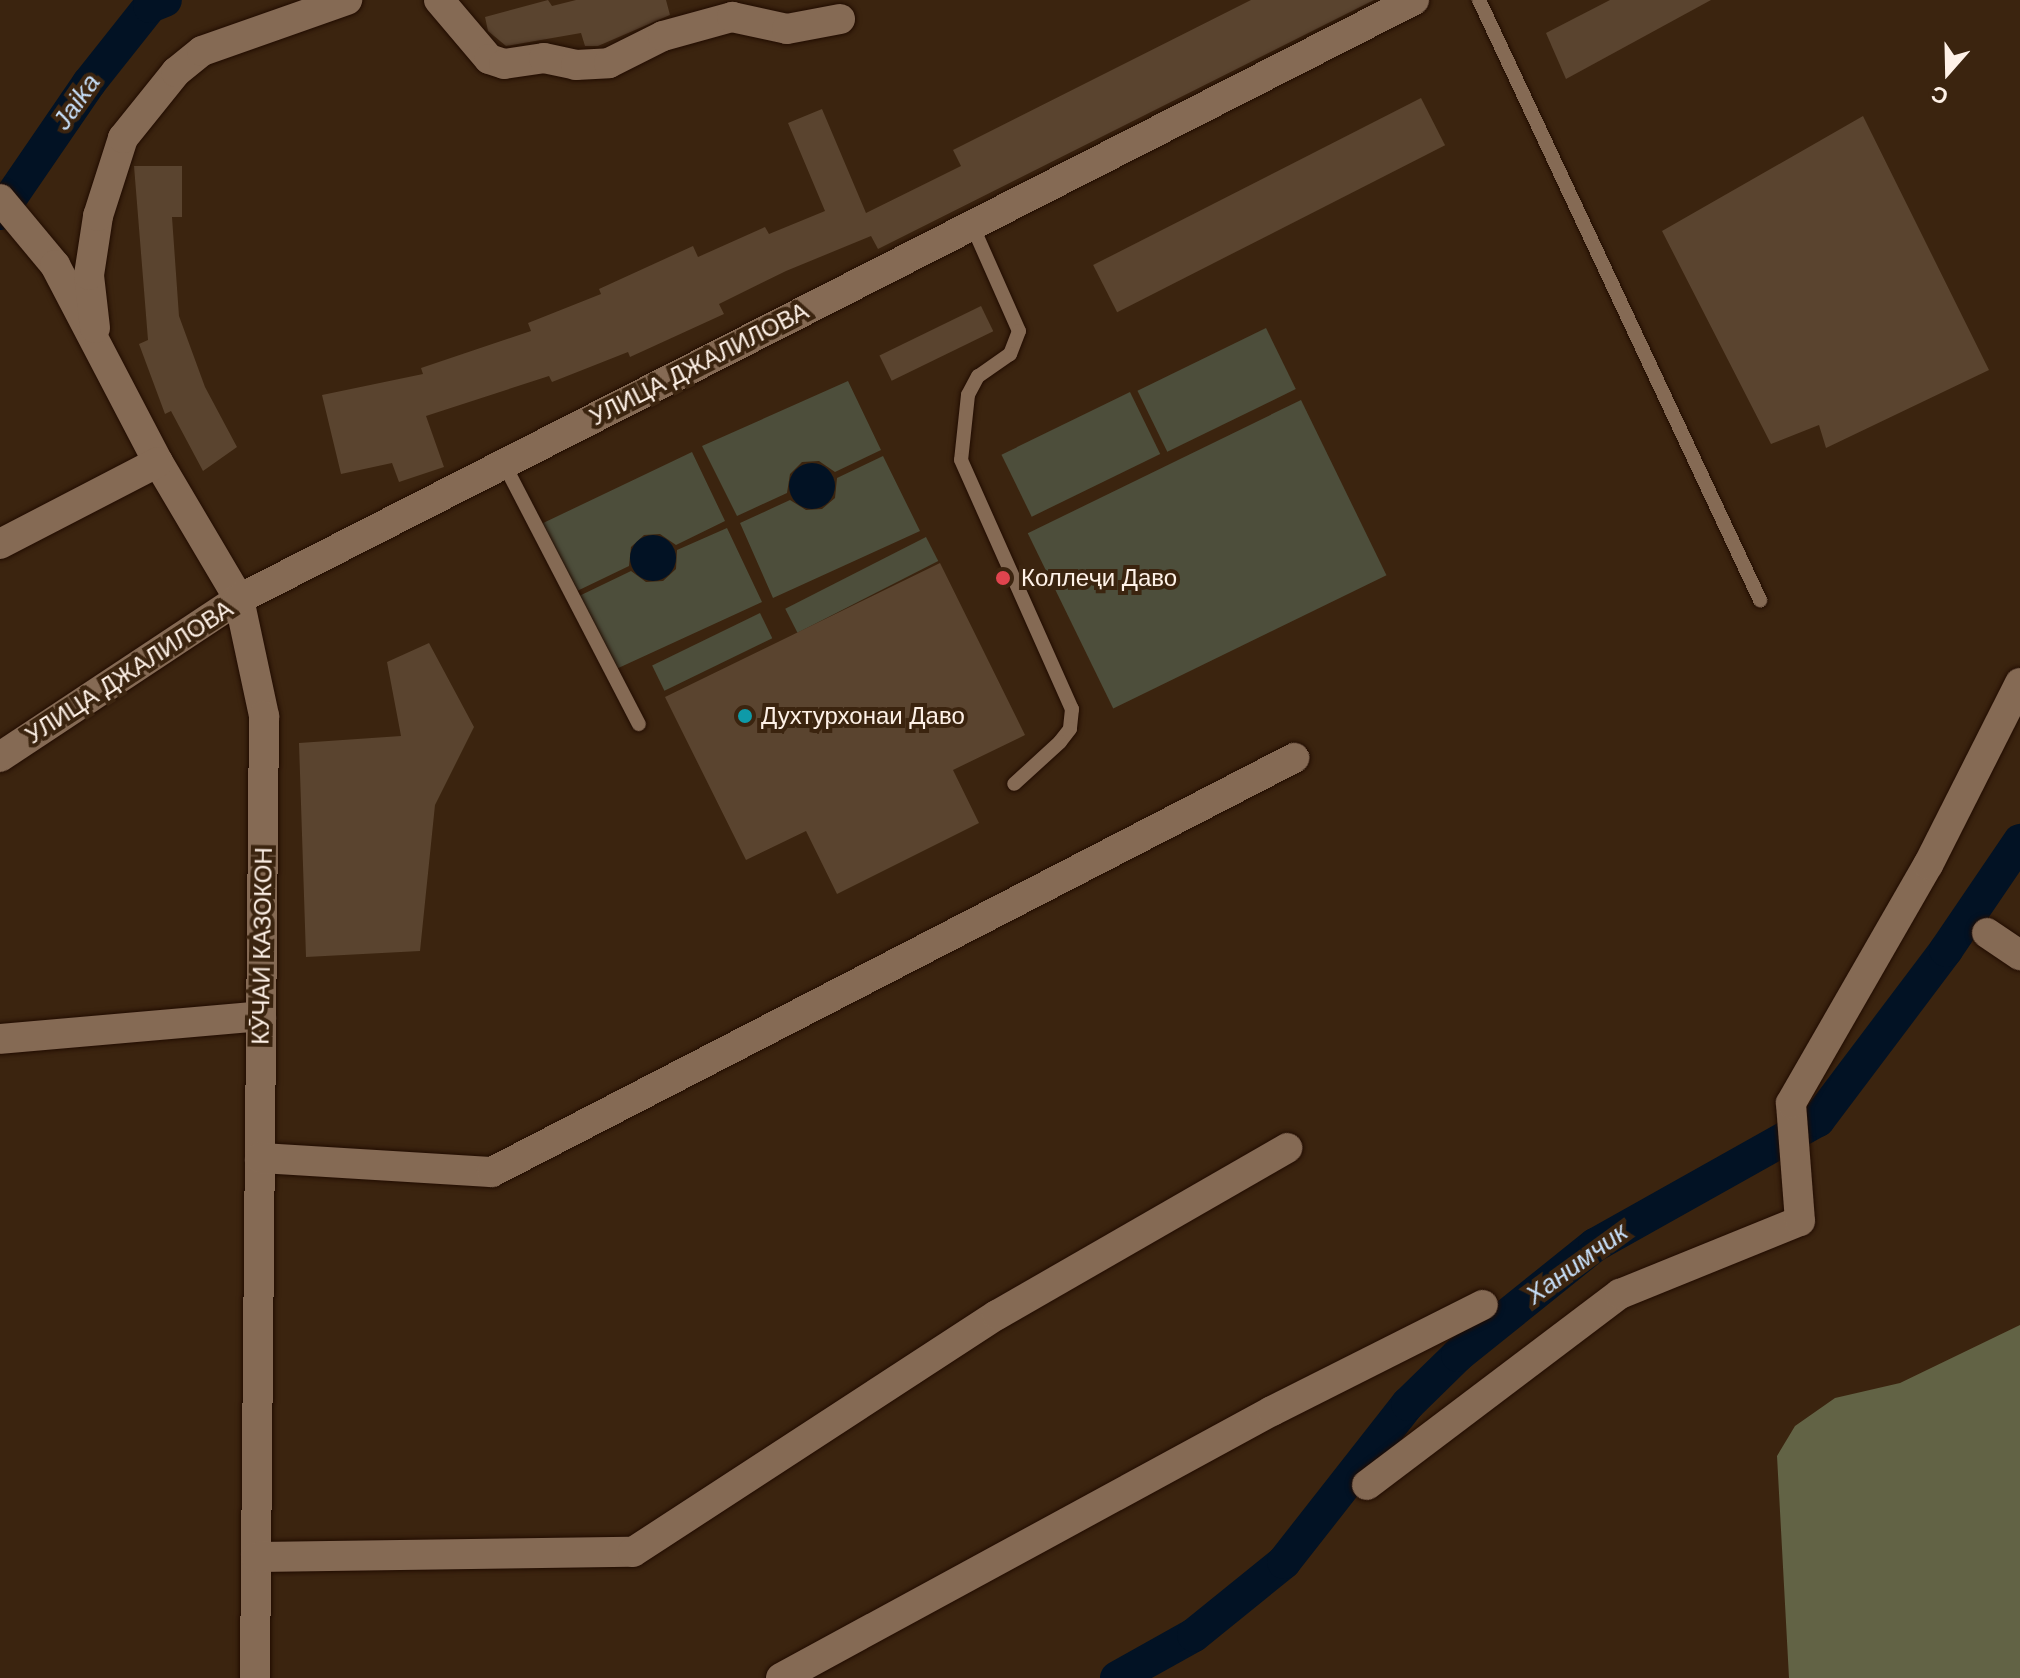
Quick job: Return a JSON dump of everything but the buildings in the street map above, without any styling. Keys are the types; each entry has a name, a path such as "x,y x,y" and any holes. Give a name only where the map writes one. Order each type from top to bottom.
{"street":[{"path":"99,349 89,275 105,185 123,138 176,72 202,51 347,0"},
{"path":"439,0 489,59 504,64 544,58 576,65 609,63 663,36 732,17 787,29 840,19"},
{"name":"УЛИЦА ДЖАЛИЛОВА","path":"0,757 239,599 1414,0"},
{"name":"КӮЧАИ КАЗОКОН","path":"0,199 55,265 158,462 239,599 264,716 255,1678"},
{"path":"0,544 158,462"},
{"path":"1367,1485 1620,1294 1800,1221 1791,1103 1928,865 2020,683"},
{"path":"260,1158 492,1172 1294,758"},
{"path":"1987,933 2020,955"},
{"path":"0,1039 261,1016"},
{"path":"256,1557 633,1552 997,1315 1287,1148"},
{"path":"781,1678 1272,1411 1483,1305"}],"lane":[{"path":"1479,0 1760,600"},
{"path":"972,225 1019,331 1010,354 978,376 968,395 961,460 1072,709 1070,729 1060,742 1014,784"},
{"path":"504,464 639,724"}],"green space":[{"path":"1266,328 1296,389 1167,452 1137,391"},
{"path":"848,381 881,450 835,472 819,461 802,462 790,474 787,493 737,516 702,446"},
{"path":"1130,392 1160,454 1032,517 1001,455"},
{"path":"1301,400 1386,575 1113,709 1028,533"},
{"path":"692,452 725,521 676,545 660,534 644,535 631,547 629,566 575,592 539,525"},
{"path":"883,456 920,531 773,598 740,523 790,500 806,510 822,509 835,498 837,478"},
{"path":"727,528 762,602 614,670 577,597 631,571 646,582 663,581 676,569 677,550"},
{"path":"926,537 938,561 797,633 785,609"},
{"path":"760,613 772,638 664,691 652,666"},
{"path":"2020,1325 2020,1678 1789,1678 1777,1456 1795,1426 1835,1398 1900,1383"}],"water":[{"path":"812,463 828,470 835,486 828,502 812,509 796,502 789,486 796,470"},
{"path":"653,535 669,542 676,558 669,574 653,581 637,574 630,558 637,542"}],"waterway":[{"name":"Jaika","path":"0,213 89,83 150,6 165,0"},
{"name":"Ханимчик","path":"1117,1678 1194,1635 1284,1562 1408,1404 1458,1355 1595,1245 1818,1120 1946,950 2020,841"}],"place":[{"name":"Коллеҷи Даво","path":"1003,578"},
{"name":"Духтурхонаи Даво","path":"745,716"}]}
